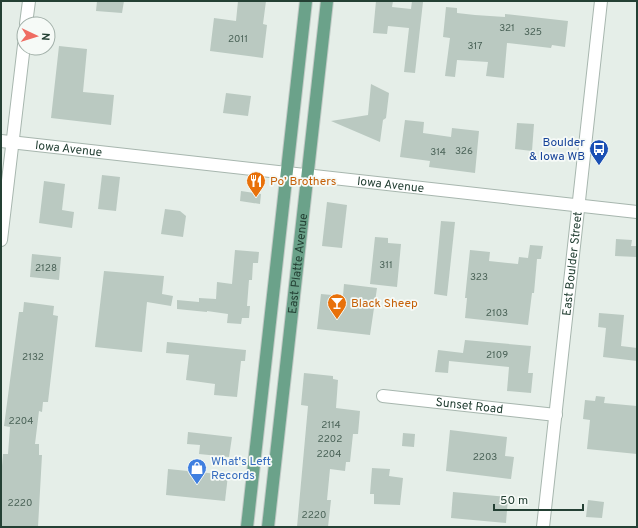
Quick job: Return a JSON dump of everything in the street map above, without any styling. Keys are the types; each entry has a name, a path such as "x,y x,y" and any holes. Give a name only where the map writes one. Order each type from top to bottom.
{"main road":[{"name":"East Platte Avenue","path":"248,527 306,1"},
{"name":"East Platte Avenue","path":"268,527 327,1"}],"street":[{"path":"27,16 29,1"},
{"name":"East Boulder Street","path":"543,527 601,1"},
{"path":"1,240 7,142 22,56"},
{"name":"Iowa Avenue","path":"7,142 637,212"},
{"name":"Sunset Road","path":"383,396 556,415"}],"building":[{"path":"97,1 124,1 122,13 96,11"},
{"path":"238,1 266,1 263,24 267,25 263,58 210,51 214,18 236,21"},
{"path":"376,1 393,1 392,7 411,9 412,1 423,2 415,73 404,72 409,28 388,26 387,34 373,33"},
{"path":"446,7 457,8 457,13 505,17 505,14 568,21 565,47 552,45 551,48 507,43 504,78 486,76 488,62 457,60 455,77 445,76 450,38 443,37"},
{"path":"59,46 87,49 83,92 114,95 111,125 51,118"},
{"path":"371,84 389,93 386,118 383,120 380,142 331,121 368,115"},
{"path":"226,93 251,96 248,116 223,113"},
{"path":"405,120 424,122 423,133 451,137 452,128 479,131 475,173 429,167 430,161 400,157"},
{"path":"517,123 534,124 532,151 515,149"},
{"path":"102,175 120,177 116,211 98,209"},
{"path":"44,181 65,184 62,210 74,212 72,228 39,223"},
{"path":"241,191 261,194 260,204 240,201"},
{"path":"327,202 347,205 342,248 322,246"},
{"path":"165,209 180,211 186,216 183,237 161,234"},
{"path":"441,221 455,222 447,296 434,294"},
{"path":"375,237 388,238 388,243 401,244 397,287 370,284"},
{"path":"616,239 632,240 631,246 637,246 637,257 615,256"},
{"path":"530,245 543,246 541,259 537,259 534,293 532,293 528,325 465,318 467,298 465,298 470,250 490,252 489,261 518,264 519,257 528,258"},
{"path":"235,250 259,252 258,263 253,263 252,280 249,280 247,306 250,306 249,318 242,318 241,324 227,323 228,314 177,309 177,300 199,302 199,298 216,299 217,282 232,284"},
{"path":"32,254 61,257 59,280 30,277"},
{"path":"104,271 164,276 162,294 173,296 171,306 147,302 142,352 95,347"},
{"path":"344,284 377,288 370,335 317,329 321,294 343,296"},
{"path":"24,302 54,306 53,315 58,316 48,402 43,402 42,412 39,411 35,444 39,444 39,455 42,455 38,527 1,527 1,478 3,454 8,454 10,427 4,426 19,312 23,312"},
{"path":"599,313 624,315 621,346 637,348 637,361 603,357 606,328 598,327"},
{"path":"465,340 531,346 528,373 533,373 531,393 507,391 509,367 449,361 448,373 435,372 438,350 463,353"},
{"path":"167,342 246,350 245,361 241,361 237,397 214,395 215,384 186,380 189,355 166,353"},
{"path":"304,373 333,376 333,379 338,380 336,408 360,411 358,434 353,434 350,462 346,462 345,471 330,469 327,500 331,500 328,527 297,527 308,406 301,405"},
{"path":"596,396 605,397 604,403 637,406 637,454 587,449 590,420 583,419 585,400 595,401"},
{"path":"450,430 507,437 505,456 514,457 511,479 446,471"},
{"path":"188,432 232,437 229,457 199,454 200,445 187,444"},
{"path":"403,433 415,434 414,447 402,446"},
{"path":"372,468 390,469 389,476 403,478 400,505 374,504 374,494 370,494"},
{"name":"What's Left Records","path":"168,469 228,475 225,501 166,495"},
{"path":"453,492 508,497 506,523 451,518"},
{"path":"588,500 604,502 602,518 586,517"}],"place":[{"name":"Boulder & Iowa WB","path":"599,166"},
{"name":"Po’ Brothers","path":"256,198"},
{"name":"Black Sheep","path":"337,320"},
{"name":"What's Left Records","path":"197,485"}]}
